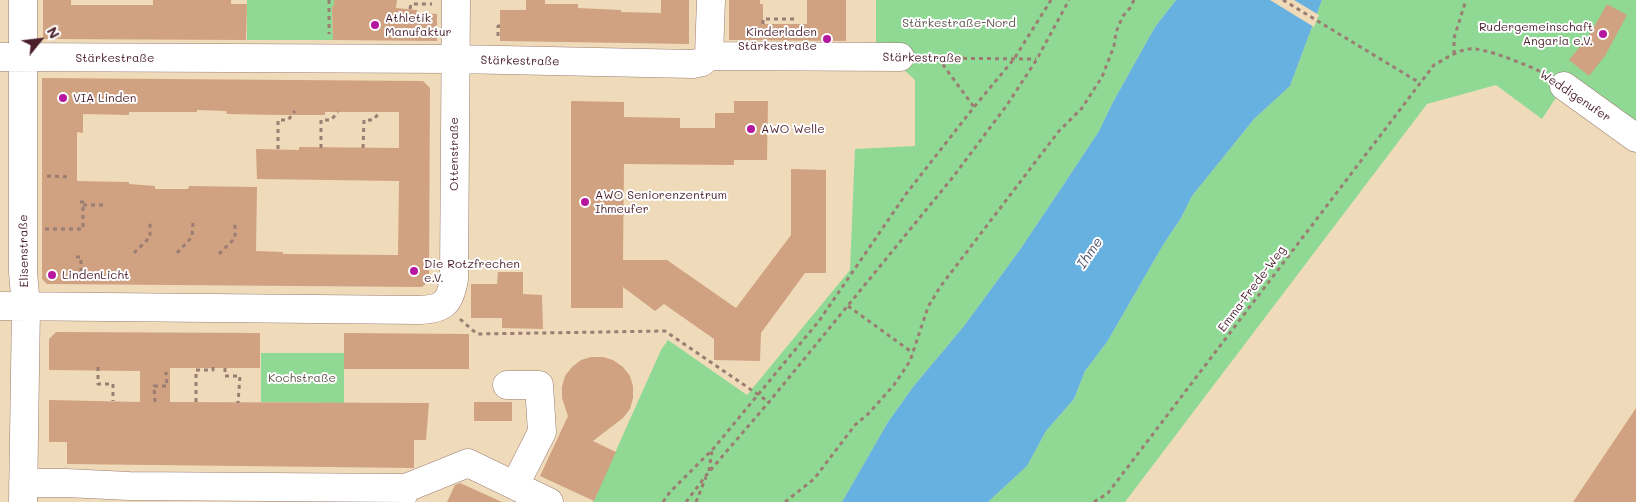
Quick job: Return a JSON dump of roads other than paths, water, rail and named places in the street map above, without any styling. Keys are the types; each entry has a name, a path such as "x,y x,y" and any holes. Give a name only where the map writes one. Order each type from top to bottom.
{"street":[{"name":"Elisenstraße","path":"23,0 11,57 23,272 13,306 23,493"},
{"path":"709,56 711,0"},
{"name":"Ottenstraße","path":"13,306 432,310 444,305 451,294 454,279 455,59 446,2"},
{"name":"Stärkestraße","path":"11,57 455,59 693,64 702,62 709,56 763,41 900,57"},
{"name":"Weddigenufer","path":"1564,86 1636,138"},
{"path":"507,385 539,385 542,432 514,485"},
{"path":"23,493 66,483 129,494 403,495 468,463 549,502"}],"water":[{"name":"Ihme","path":"1176,0 1322,0 1290,86 1254,119 1192,196 1181,218 1163,245 1107,342 1085,371 1074,399 1046,431 1027,466 988,502 842,502 888,422 913,387 964,326 1019,251 1060,190 1099,131 1155,27"}],"place":[{"name":"Athletik Manufaktur","path":"375,25"},
{"name":"Rudergemeinschaft Angaria e.V.","path":"1603,34"},
{"name":"Kinderladen Stärkestraße","path":"827,39"},
{"name":"VIA Linden","path":"63,98"},
{"name":"AWO Welle","path":"751,129"},
{"name":"AWO Seniorenzentrum Ihmeufer","path":"585,202"},
{"name":"Die Rotzfrechen e.V.","path":"414,271"},
{"name":"LindenLicht","path":"52,275"}],"park label":[{"name":"Stärkestraße-Nord","path":"959,23"},
{"name":"Kochstraße","path":"302,378"}]}
